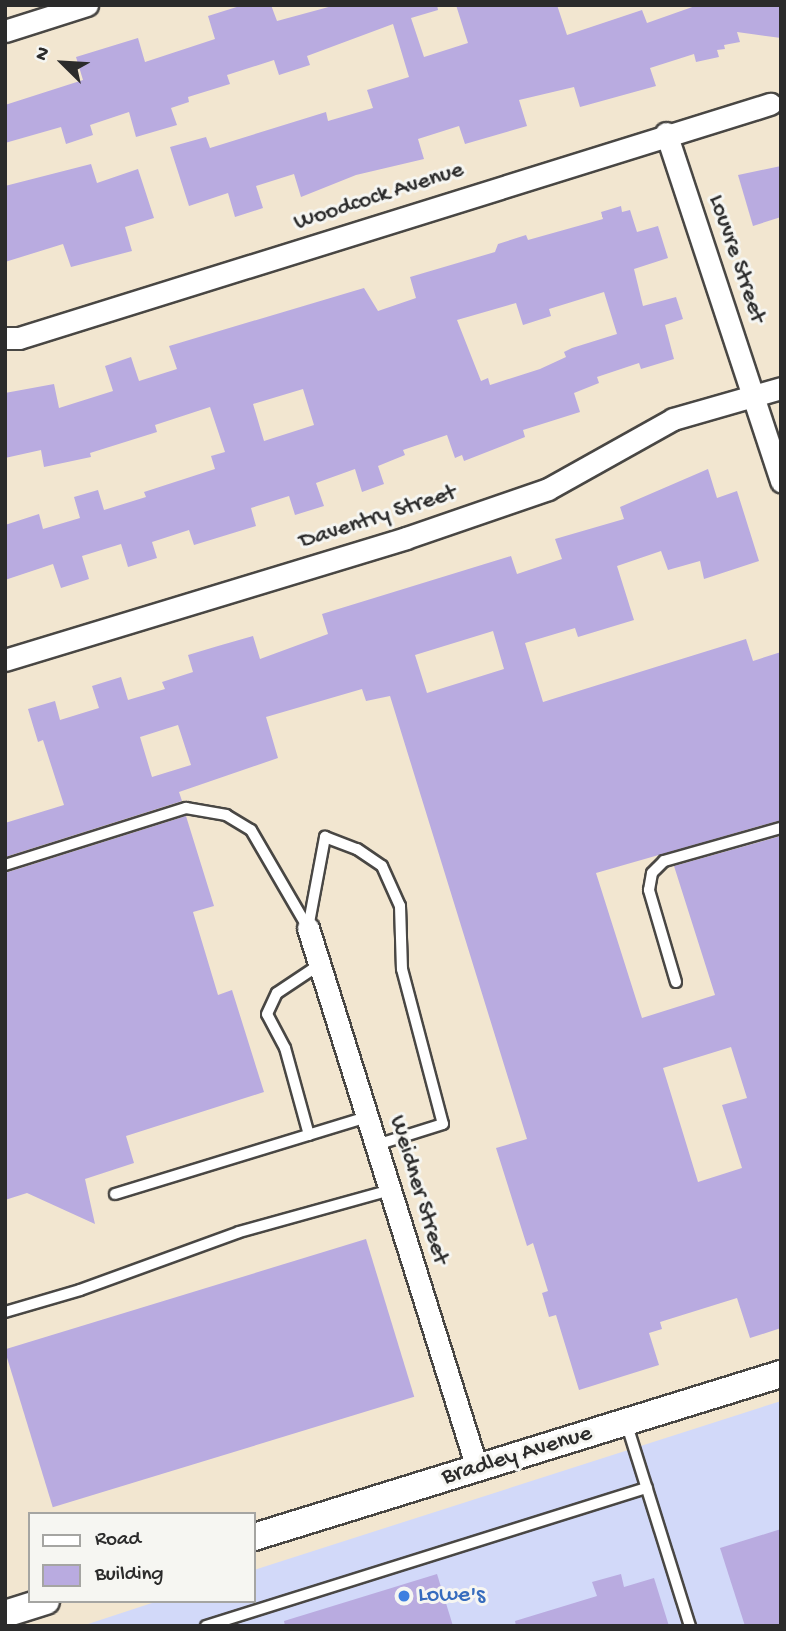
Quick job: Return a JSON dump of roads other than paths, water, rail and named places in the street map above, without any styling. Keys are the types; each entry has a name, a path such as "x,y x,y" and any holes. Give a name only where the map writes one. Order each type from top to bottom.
{"street":[{"path":"5,31 87,5"},
{"name":"Woodcock Avenue","path":"5,338 19,338 666,133 770,104"},
{"name":"Louvre Street","path":"666,133 781,481"},
{"name":"Daventry Street","path":"5,660 406,538 548,489 673,419 781,388"},
{"name":"Weidner Street","path":"308,928 477,1468"},
{"name":"Bradley Avenue","path":"256,1536 781,1374"},
{"path":"5,1614 40,1603"}],"lane":[{"path":"5,865 186,808 226,815 251,830 308,928"},
{"path":"676,982 649,890 652,873 664,861 781,828"},
{"path":"308,928 325,837 357,849 382,866 400,906 402,969 443,1124 376,1145"},
{"path":"309,1135 285,1048 267,1014 277,993 320,964"},
{"path":"115,1194 367,1117"},
{"path":"5,1312 80,1290 239,1233 390,1190"},
{"path":"626,1422 690,1626"},
{"path":"206,1626 647,1488"}],"place":[{"name":"Lowe's","path":"404,1596"}]}
